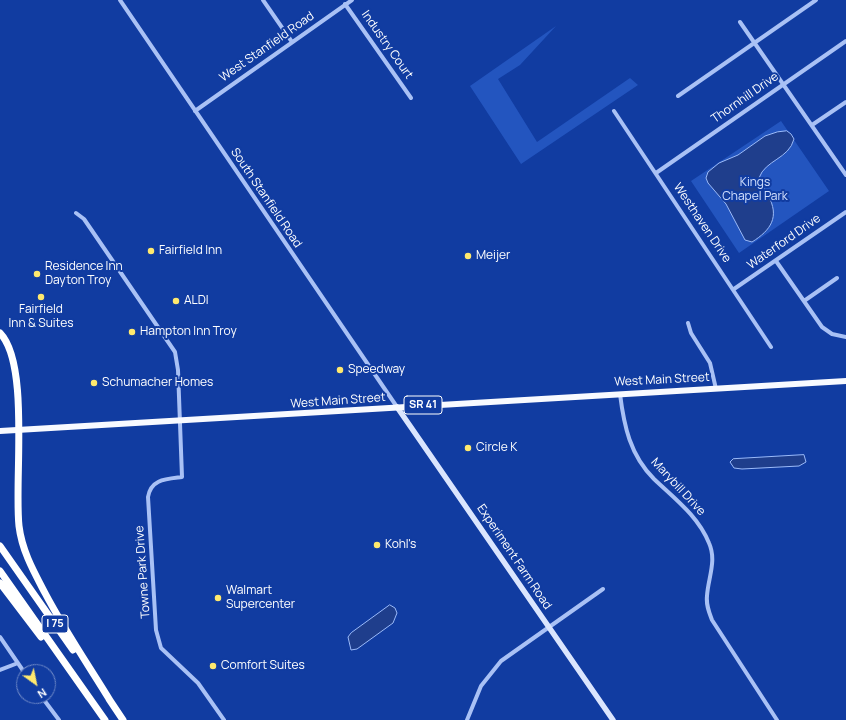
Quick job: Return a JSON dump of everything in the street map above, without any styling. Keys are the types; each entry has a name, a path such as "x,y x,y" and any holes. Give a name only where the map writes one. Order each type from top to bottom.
{"highway":[{"path":"0,333 8,344 13,356 19,430 19,526 24,548 34,572 59,619 111,702"},
{"name":"I 75","path":"0,546 124,720"},
{"name":"I 75","path":"0,571 105,720"},
{"path":"0,583 77,680"}],"main road":[{"name":"West Main Street","path":"0,432 180,422 620,393 846,381"}],"street":[{"name":"South Stanfield Road","path":"120,0 397,407"},
{"path":"262,0 292,42"},
{"name":"West Stanfield Road","path":"195,110 352,0"},
{"path":"678,96 816,0"},
{"name":"Industry Court","path":"345,4 411,98"},
{"path":"740,22 846,175"},
{"name":"Thornhill Drive","path":"656,172 846,41"},
{"path":"812,125 846,102"},
{"name":"Westhaven Drive","path":"614,111 734,289 771,347"},
{"name":"Waterford Drive","path":"734,289 846,212"},
{"path":"76,213 84,219 174,352 178,370 180,422"},
{"path":"776,261 822,327 832,334 846,337"},
{"path":"804,301 837,278"},
{"path":"688,323 691,333 710,363 716,389"},
{"name":"Marybill Drive","path":"620,393 623,421 632,448 653,478 694,517 710,544 713,556 707,596 707,607 712,620 777,720"},
{"name":"Experiment Farm Road","path":"397,407 613,720"},
{"name":"Towne Park Drive","path":"180,422 182,477 154,483 149,491 148,497 156,630 161,648 198,683 224,720"},
{"path":"467,720 481,686 493,669 506,657 603,589"},
{"path":"0,637 18,663 0,670"},
{"path":"48,704 59,720"}],"green space":[{"path":"556,26 520,65 498,79 537,142 630,78 638,85 521,164 470,86"},
{"name":"Kings Chapel Park","path":"781,121 829,191 739,253 691,181"}],"shaded area":[{"path":"787,131 794,139 791,146 787,151 766,167 759,178 772,203 772,222 764,233 752,242 745,240 726,204 708,183 706,178 708,172 719,163 738,155 765,136 777,132"},
{"path":"804,455 806,462 799,466 742,469 734,468 730,462 733,459"},
{"path":"390,605 395,608 397,613 393,623 357,649 351,650 348,637 351,633"}],"place":[{"name":"Fairfield Inn","path":"151,251"},
{"name":"Meijer","path":"468,256"},
{"name":"Residence Inn Dayton Troy","path":"37,274"},
{"name":"Fairfield Inn & Suites","path":"41,297"},
{"name":"ALDI","path":"176,301"},
{"name":"Hampton Inn Troy","path":"132,332"},
{"name":"Speedway","path":"340,370"},
{"name":"Schumacher Homes","path":"94,383"},
{"name":"Circle K","path":"468,448"},
{"name":"Kohl's","path":"377,545"},
{"name":"Walmart Supercenter","path":"218,598"},
{"name":"Comfort Suites","path":"213,666"}]}
